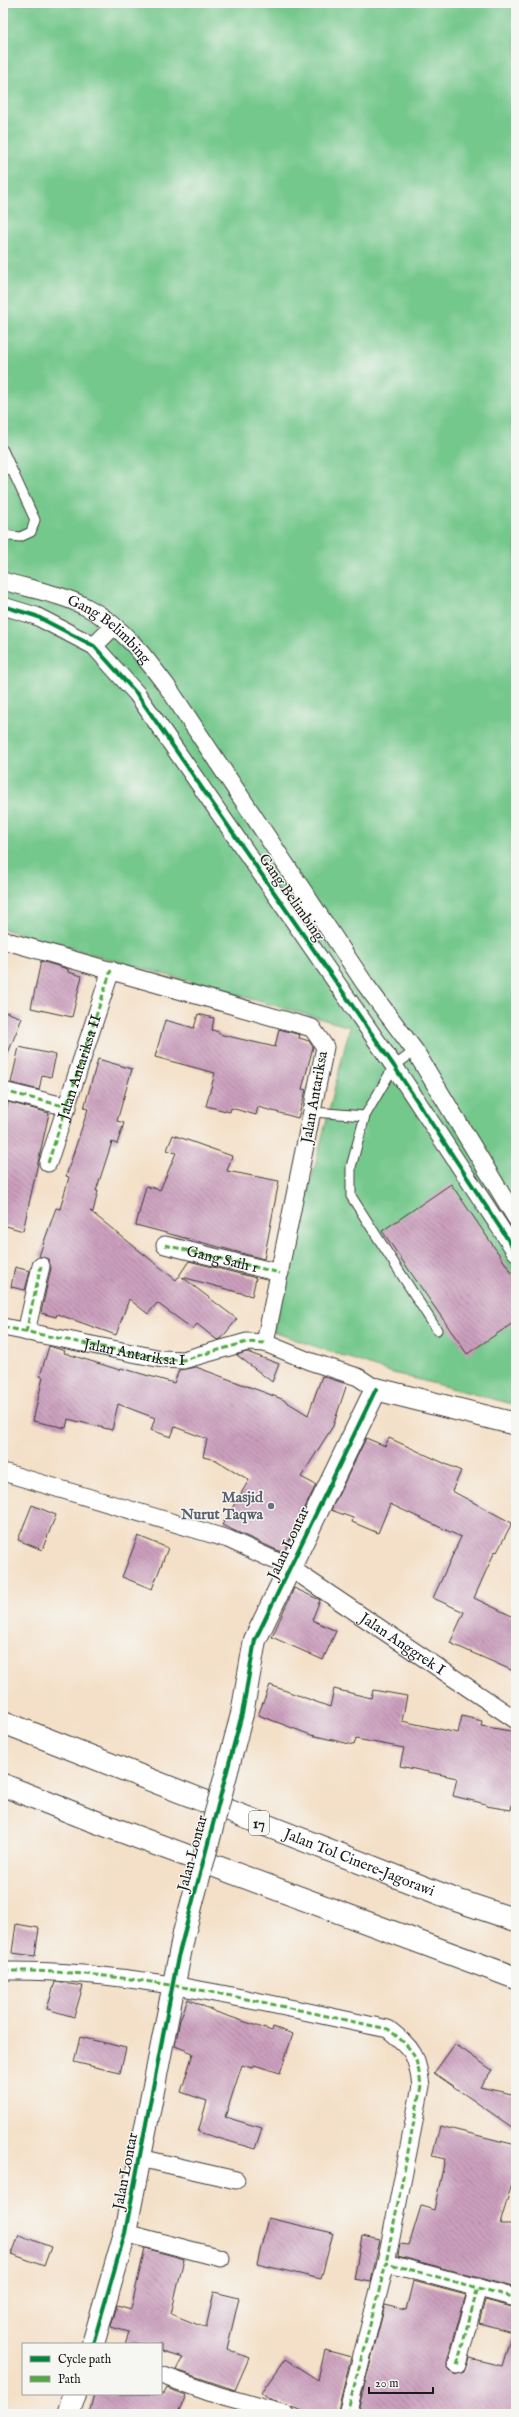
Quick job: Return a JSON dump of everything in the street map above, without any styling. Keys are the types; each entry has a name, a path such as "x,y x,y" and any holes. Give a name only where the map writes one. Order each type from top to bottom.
{"main road":[{"path":"376,1389 516,1424"},
{"name":"Jalan Lontar","path":"93,2343 125,2233 184,1933 242,1714 255,1640 376,1389"},
{"name":"Jalan Tol Cinere–Jagorawi","path":"3,1722 456,1900 516,1920"},
{"path":"3,1785 91,1820 516,1978"},
{"path":"3,1794 91,1820"},
{"path":"68,2414 75,2395"}],"street":[{"name":"Gang Belimbing","path":"3,581 87,607 114,626 143,655 171,692 365,984 415,1051 516,1218"},
{"name":"Gang Belimbing","path":"3,606 36,616 94,646 137,694 394,1066 516,1252"},
{"path":"94,646 114,626"},
{"name":"Jalan Antariksa","path":"3,940 312,1028 325,1046 313,1112 265,1343"},
{"name":"Jalan Antariksa II","path":"48,1163 68,1107 111,970"},
{"path":"3,1091 68,1107"},
{"name":"Gang Saih 1","path":"165,1245 280,1273"},
{"path":"26,1332 41,1266"},
{"name":"Jalan Antariksa I","path":"3,1327 162,1359 183,1360 247,1342 265,1343"},
{"path":"265,1343 309,1361 358,1377 376,1389"},
{"name":"Jalan Anggrek I","path":"3,1472 228,1539 289,1567 516,1720"},
{"path":"3,1972 35,1971 174,1985 388,2029 409,2046 418,2064 421,2086 386,2263 347,2414"},
{"path":"140,2158 236,2180"},
{"path":"125,2233 222,2258"},
{"path":"386,2263 516,2298"},
{"path":"457,2365 478,2287"},
{"path":"162,2375 220,2396 285,2414"}],"lane":[{"path":"3,450 8,469 35,520 31,532 20,537 3,535"},
{"path":"415,1051 394,1066 365,1116 351,1167 350,1196 437,1330"},
{"path":"313,1112 365,1116"}],"green space":[{"path":"3,3 516,3 516,1405 393,1373 273,1332 350,1027 3,929"}],"building":[{"path":"41,961 68,969 68,972 82,976 72,1017 31,1008"},
{"path":"3,1011 22,1018 4,1063 3,1063"},
{"path":"198,1014 214,1018 212,1030 219,1032 219,1034 275,1047 279,1029 300,1035 299,1038 309,1041 313,1047 302,1089 306,1090 298,1118 258,1107 256,1115 231,1108 230,1112 206,1106 215,1073 155,1057 165,1020 194,1028"},
{"path":"19,1047 56,1055 51,1077 42,1075 39,1090 11,1083"},
{"path":"98,1059 132,1069 117,1121 124,1123 117,1144 112,1142 96,1191 98,1191 93,1212 90,1211 176,1280 189,1261 256,1278 252,1296 182,1277 237,1319 221,1339 217,1340 197,1324 193,1329 157,1303 148,1314 129,1299 116,1335 57,1314 56,1317 41,1313 51,1268 48,1259 39,1256 56,1208 60,1209 69,1177 66,1176 88,1109 84,1108"},
{"path":"8,1102 49,1113 23,1231 3,1225 3,1125"},
{"path":"173,1135 232,1156 227,1171 279,1181 264,1259 136,1225 146,1186 160,1190 176,1153 167,1150"},
{"path":"451,1184 516,1279 516,1321 467,1354 382,1231"},
{"path":"15,1267 30,1271 25,1290 11,1287"},
{"path":"49,1346 65,1351 64,1353 120,1370 121,1368 174,1383 179,1370 196,1367 282,1399 308,1415 322,1376 347,1384 333,1426 301,1477 316,1485 283,1553 222,1525 249,1480 216,1460 203,1457 207,1439 175,1427 171,1437 151,1430 155,1418 118,1404 112,1430 68,1419 66,1428 33,1421 43,1377 40,1376"},
{"path":"247,1352 279,1364 272,1382 237,1355"},
{"path":"366,1438 385,1446 389,1438 461,1471 452,1491 512,1523 497,1552 495,1551 474,1598 516,1618 516,1672 450,1643 464,1612 433,1598 461,1537 390,1504 378,1533 352,1522 353,1518 331,1510"},
{"path":"32,1505 56,1515 42,1550 18,1540"},
{"path":"138,1536 168,1548 152,1589 122,1577"},
{"path":"294,1588 320,1600 312,1620 336,1631 323,1660 272,1637"},
{"path":"270,1685 330,1707 334,1689 371,1698 373,1690 407,1696 402,1721 458,1733 462,1716 482,1721 481,1726 516,1732 516,1784 511,1810 486,1806 486,1804 453,1796 457,1778 400,1766 404,1748 356,1739 354,1745 311,1735 258,1715"},
{"path":"16,1924 39,1928 35,1956 12,1953"},
{"path":"55,1982 83,1986 74,2017 47,2009"},
{"path":"188,1999 216,2012 272,2031 273,2027 293,2034 280,2073 254,2065 252,2068 242,2065 225,2117 262,2128 255,2149 198,2132 207,2101 181,2092 193,2053 175,2046 180,2020"},
{"path":"80,2037 126,2048 120,2073 74,2062"},
{"path":"455,2044 492,2070 480,2087 516,2095 516,2130 434,2073"},
{"path":"440,2126 516,2145 516,2170 500,2224 516,2224 516,2288 398,2256 400,2244 409,2245 421,2206 434,2210 445,2159 432,2156"},
{"path":"268,2218 333,2233 321,2279 257,2264"},
{"path":"19,2235 51,2247 44,2266 12,2254"},
{"path":"362,2236 380,2240 371,2282 354,2279"},
{"path":"145,2248 184,2259 171,2314 206,2328 214,2292 239,2298 227,2349 249,2358 235,2390 176,2370 183,2357 162,2351 162,2343 125,2343 129,2332 111,2327 117,2305 131,2309"},
{"path":"413,2281 466,2295 447,2362 447,2368 454,2375 464,2372 469,2358 502,2366 511,2336 516,2337 516,2414 357,2414 385,2305 406,2310"},
{"path":"485,2300 516,2308 516,2333 479,2323"},
{"path":"325,2350 351,2357 337,2414 312,2414 270,2400 261,2393 285,2359 318,2380"},
{"path":"167,2388 186,2395 178,2414 89,2414 94,2395 164,2394"}],"marked path":[{"path":"48,1163 111,970"},
{"path":"3,1091 68,1107"},
{"path":"165,1245 280,1273"},
{"path":"26,1332 41,1266"},
{"path":"3,1327 162,1359 183,1360 247,1342 265,1343"},
{"path":"3,1971 52,1972 149,1982 245,1999 388,2029 403,2042 412,2053 418,2066 421,2086 386,2263"},
{"path":"347,2414 386,2263 516,2298"},
{"path":"457,2365 478,2287"}],"cycle path":[{"path":"3,606 36,616 94,646 137,694 394,1066 516,1252"},
{"path":"93,2343 125,2233 178,1957 242,1714 255,1640 376,1389"}],"place":[{"name":"Masjid Nurut Taqwa","path":"271,1506"}]}
